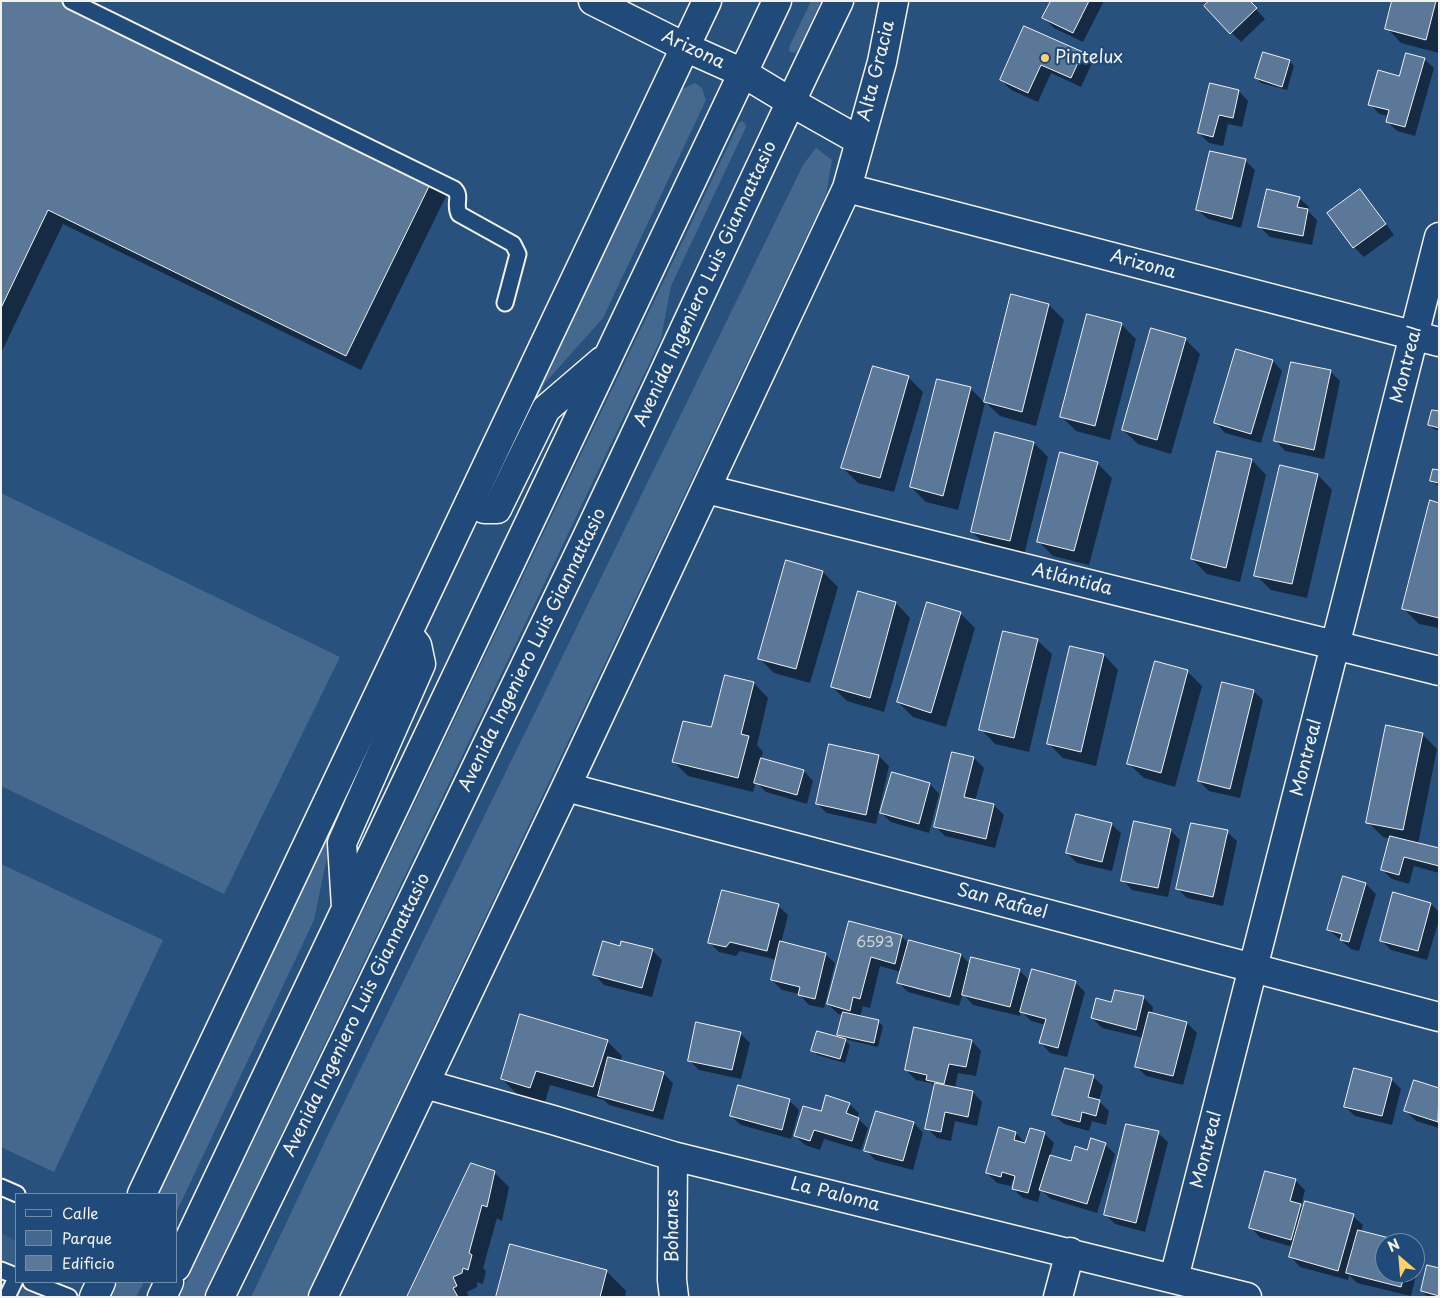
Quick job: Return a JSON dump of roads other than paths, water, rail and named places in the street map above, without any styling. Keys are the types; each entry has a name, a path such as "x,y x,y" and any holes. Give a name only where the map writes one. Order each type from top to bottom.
{"street":[{"name":"Arizona","path":"593,1 685,47 744,73 790,102 860,141"},
{"path":"142,1193 707,1"},
{"path":"178,1263 777,1"},
{"name":"Avenida Ingeniero Luis Giannattasio","path":"220,1297 520,679 839,1"},
{"name":"Alta Gracia","path":"860,141 882,62 894,1"},
{"path":"323,1297 847,188 860,141"},
{"name":"Arizona","path":"847,188 1427,339"},
{"name":"Montreal","path":"1174,1278 1336,645 1427,339 1439,237"},
{"path":"470,502 484,509 497,509 546,408 608,355"},
{"name":"Atlántida","path":"706,489 1439,671"},
{"path":"346,910 342,843 421,664 417,645 408,634"},
{"name":"San Rafael","path":"566,786 1439,1017"},
{"name":"La Paloma","path":"425,1084 673,1156 1247,1297"},
{"name":"Bohanes","path":"673,1156 672,1280 674,1297"},
{"path":"1058,1297 1070,1252"},
{"path":"94,1297 101,1283"},
{"path":"162,1297 169,1283"}],"lane":[{"path":"71,1 454,189 458,193 459,198 456,203 459,214 513,244 518,254 505,303"},
{"path":"1,1187 15,1193"},
{"path":"1,1270 15,1277"},
{"path":"7,1297 15,1279"},
{"path":"34,1283 69,1297"}],"place":[{"name":"Pintelux","path":"1045,58"}]}
